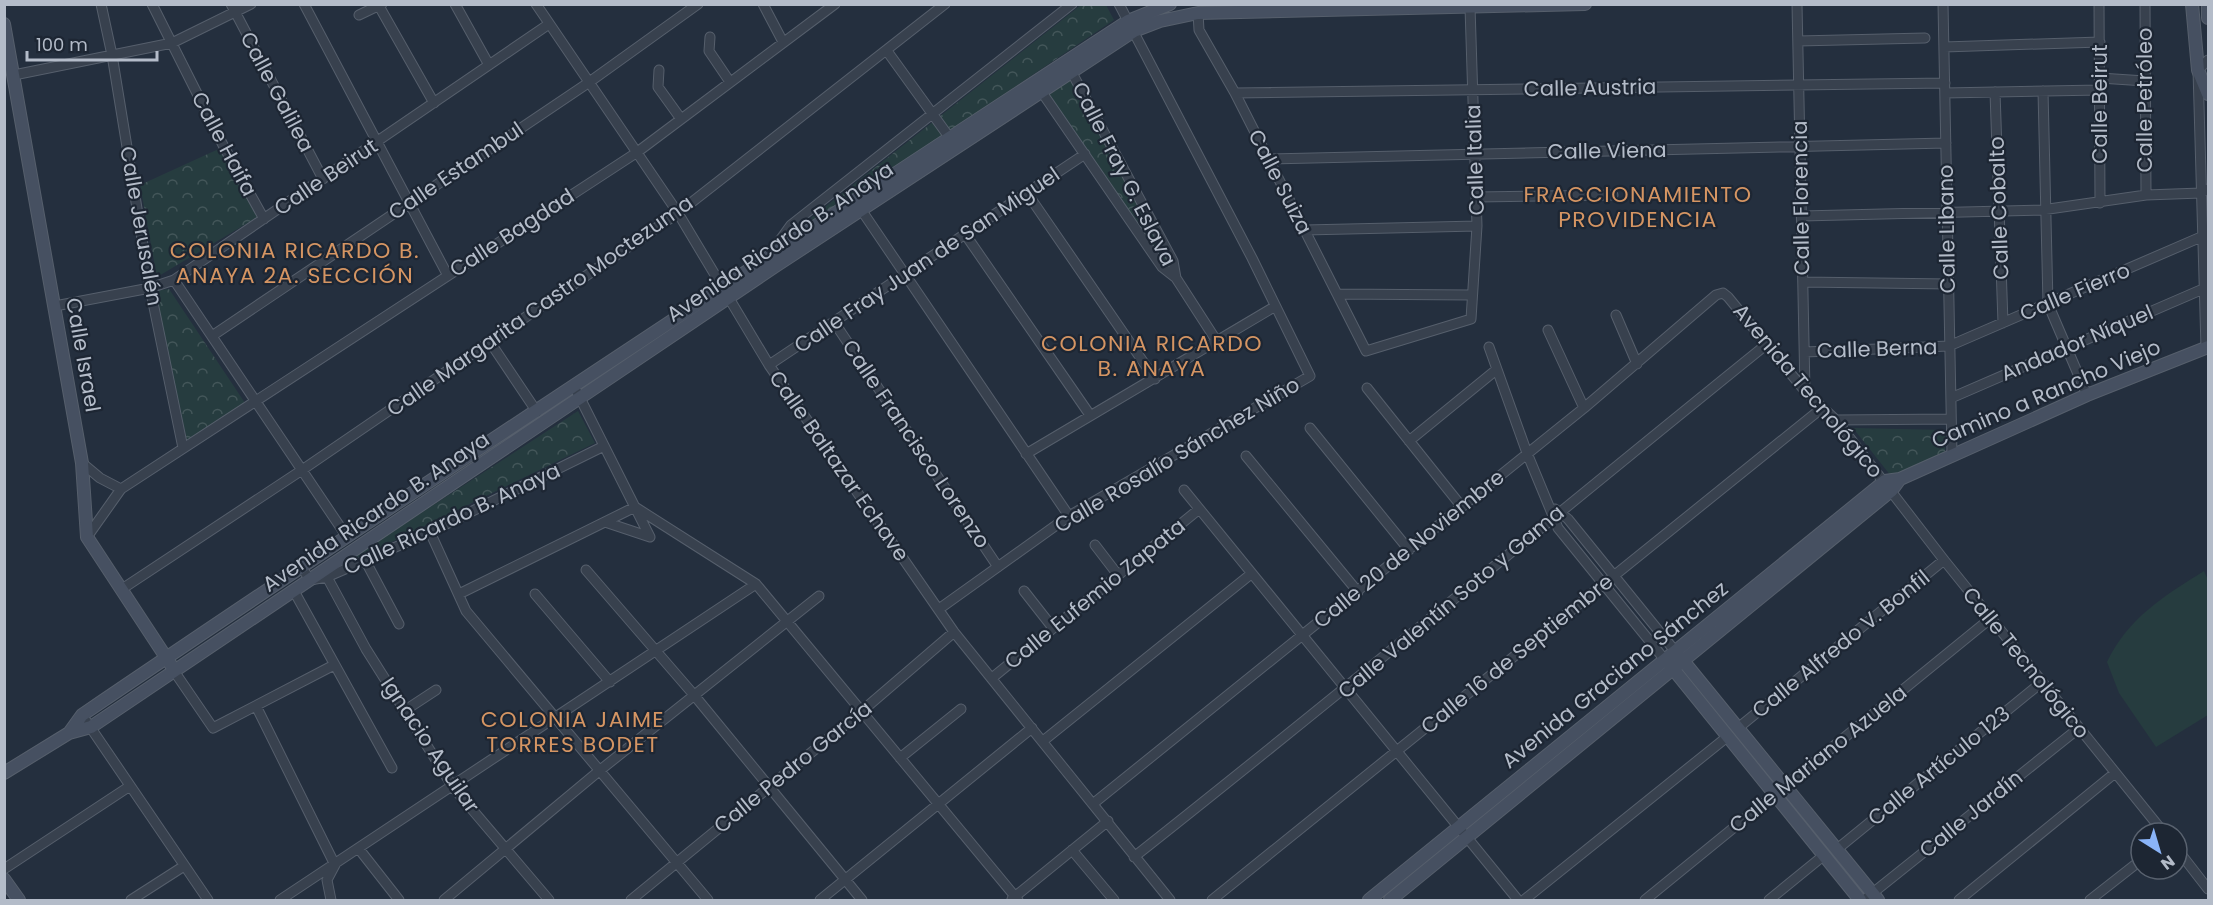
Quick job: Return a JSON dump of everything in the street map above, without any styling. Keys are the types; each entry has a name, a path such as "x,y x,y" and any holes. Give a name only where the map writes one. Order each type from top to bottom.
{"main road":[{"name":"Avenida Ricardo B. Anaya","path":"4,773 69,733 91,727 580,399 723,286 770,254 949,137 1170,4"},
{"name":"Avenida Ricardo B. Anaya","path":"69,733 82,715 347,537 574,387 730,298 862,212 1071,71 1131,26 1198,13 1585,4"},
{"path":"2192,4 2198,70 2208,93"},
{"path":"2208,4 2208,18"},
{"name":"Calle Israel","path":"4,24 82,463 87,537"},
{"name":"Camino a Rancho Viejo","path":"1888,485 2086,395 2207,347"},
{"name":"Avenida Graciano Sánchez","path":"1369,900 1462,833 1669,665 1675,651 1774,568 1888,485"},
{"name":"Avenida Graciano Sánchez","path":"1669,665 1684,662 1784,579 1888,485"},
{"path":"87,537 174,671"},
{"path":"1774,568 1784,579"},
{"path":"1675,651 1836,850 1868,899"},
{"path":"1669,665 1823,856 1868,899"},
{"name":"Avenida Graciano Sánchez","path":"1390,900 1462,833"},
{"path":"4,879 19,900"}],"street":[{"name":"Calle Jerusalén","path":"101,4 112,55 150,288 183,448"},
{"name":"Calle Haifa","path":"152,4 224,147 264,219"},
{"path":"14,75 172,42 233,8 251,4"},
{"path":"304,4 447,274"},
{"path":"455,4 489,65"},
{"name":"Calle Baltazar Echave","path":"536,4 678,213 769,365 954,632 1170,900"},
{"name":"Calle Estambul","path":"212,336 588,83 698,4"},
{"path":"764,4 783,42"},
{"name":"Calle Margarita Castro Moctezuma","path":"122,589 302,470 678,213 945,4"},
{"path":"770,254 791,225 1072,4"},
{"name":"Calle Rosalío Sánchez Niño","path":"939,609 1069,516 1310,376 1274,307 1252,258 1119,4"},
{"name":"Calle Florencia","path":"1797,4 1805,392"},
{"name":"Calle Libano","path":"1943,4 1952,454"},
{"name":"Calle Beirut","path":"2099,4 2100,202"},
{"name":"Calle Petróleo","path":"2145,4 2146,195"},
{"path":"359,15 380,5 434,103"},
{"name":"Calle Bagdad","path":"87,537 121,489 447,274 636,153 829,7"},
{"name":"Calle Italia","path":"1470,7 1472,89 1477,154 1477,226 1471,295 1472,313"},
{"name":"Calle Galilea","path":"233,8 323,179"},
{"name":"Calle Suiza","path":"1198,13 1199,30 1235,93 1366,351 1470,319 1472,313"},
{"name":"Calle Beirut","path":"55,306 150,288 174,280 549,24"},
{"path":"710,37 709,51 729,82"},
{"path":"1798,41 1925,38"},
{"path":"1944,47 2100,42"},
{"path":"887,51 957,148"},
{"path":"2207,347 2201,237 2205,191 2198,70 2208,60"},
{"path":"659,70 658,87 681,119"},
{"name":"Calle Fray G. Eslava","path":"1071,71 1173,261 1176,278"},
{"path":"2100,78 2145,81"},
{"name":"Calle Austria","path":"1235,93 1945,83"},
{"path":"1945,93 2100,90"},
{"name":"Calle Fray G. Eslava","path":"1041,91 1162,267 1176,278 1216,340"},
{"path":"2043,91 2048,304 2086,395"},
{"name":"Calle Cobalto","path":"1995,92 2003,323"},
{"name":"Calle Viena","path":"1268,159 1946,143"},
{"name":"Calle Fray Juan de San Miguel","path":"769,365 1085,154"},
{"path":"1802,216 2047,210 2146,195 2205,191"},
{"path":"1027,193 1155,379"},
{"path":"1477,197 1613,195"},
{"path":"862,212 1069,516"},
{"path":"1305,230 1477,226"},
{"path":"966,234 1090,415"},
{"name":"Calle Fierro","path":"1949,346 2201,237"},
{"path":"174,280 347,537"},
{"path":"1803,282 1949,284"},
{"name":"Andador Níquel","path":"1951,398 2203,289"},
{"path":"1337,294 1471,295"},
{"name":"Avenida Tecnológico","path":"1723,294 1728,297 1805,392 1836,420 1888,485"},
{"name":"Calle 20 de Noviembre","path":"1094,803 1584,408 1716,295 1723,294"},
{"path":"1026,454 1274,307"},
{"path":"1616,315 1637,364"},
{"name":"Calle Francisco Lorenzo","path":"834,322 998,567"},
{"path":"1548,330 1584,408"},
{"path":"490,342 537,412"},
{"name":"Calle Valentín Soto y Gama","path":"1134,857 1346,690 1556,514 1767,344"},
{"name":"Calle Berna","path":"1804,352 1949,346"},
{"path":"1489,347 1527,453 1550,506 1614,576 1675,651"},
{"path":"1409,441 1496,370"},
{"path":"574,387 650,537 608,522"},
{"path":"1368,388 1462,507"},
{"name":"Calle 16 de Septiembre","path":"1212,900 1821,408"},
{"path":"1836,420 1952,419"},
{"path":"1310,428 1409,550"},
{"name":"Calle Ricardo B. Anaya","path":"310,580 327,577 430,532 604,446"},
{"path":"1246,456 1358,592"},
{"path":"82,463 100,478 121,489"},
{"name":"Calle Tecnológico","path":"1888,485 1944,560 2154,821"},
{"path":"1184,489 1198,510 1518,900"},
{"path":"459,594 635,507"},
{"path":"635,507 756,584 1015,899 1108,821"},
{"name":"Calle Eufemio Zapata","path":"992,678 1198,510"},
{"path":"1556,514 1558,528 1669,665"},
{"path":"430,532 466,611 708,900"},
{"path":"1095,545 1118,575"},
{"path":"365,560 399,624"},
{"name":"Calle Alfredo V. Bonfil","path":"1738,728 1944,560"},
{"path":"302,568 310,580"},
{"path":"586,570 694,695 862,900"},
{"path":"1043,741 1251,574"},
{"name":"Ignacio Aguilar","path":"327,577 366,649 453,786 549,900"},
{"path":"280,900 756,584"},
{"name":"Ignacio Aguilar","path":"294,591 392,768"},
{"path":"1024,591 1053,628"},
{"path":"535,594 610,682"},
{"path":"444,900 599,771 819,596"},
{"name":"Calle Mariano Azuela","path":"1645,900 1991,618"},
{"name":"Calle Pedro García","path":"631,900 862,711 954,632"},
{"path":"174,671 213,728 334,665"},
{"name":"Calle Artículo 123","path":"1836,850 2042,682"},
{"path":"404,711 436,690"},
{"path":"256,706 335,865"},
{"path":"900,758 961,709"},
{"path":"82,715 208,900"},
{"path":"820,900 1032,728"},
{"name":"Calle Jardín","path":"1868,899 2079,728"},
{"path":"1524,900 1727,737"},
{"path":"1959,900 2115,773"},
{"path":"4,869 130,786"},
{"path":"359,849 399,900"},
{"path":"1072,850 1114,900"},
{"path":"1769,900 1823,856"},
{"path":"2189,864 2208,889"},
{"path":"331,900 327,880 335,865"},
{"path":"131,900 184,866"},
{"path":"2090,900 2129,869"}],"green space":[{"path":"1081,5 1106,5 1114,20 814,222 811,218"},
{"path":"1072,79 1170,263 1168,267 1164,266 1049,95"},
{"path":"223,147 261,215 157,277 140,185"},
{"path":"169,289 245,403 187,441 154,291"},
{"path":"578,411 595,443 332,571"},
{"path":"1853,428 1945,430 1945,453 1891,476"},
{"path":"2204,571 2208,580 2208,715 2156,747 2119,693 2107,662 2136,620 2161,599"}],"district":[{"name":"FRACCIONAMIENTO PROVIDENCIA","path":"1638,206"},
{"name":"COLONIA RICARDO B. ANAYA 2A. SECCIÓN","path":"295,262"},
{"name":"COLONIA RICARDO B. ANAYA","path":"1152,356"},
{"name":"COLONIA JAIME TORRES BODET","path":"573,732"}]}
